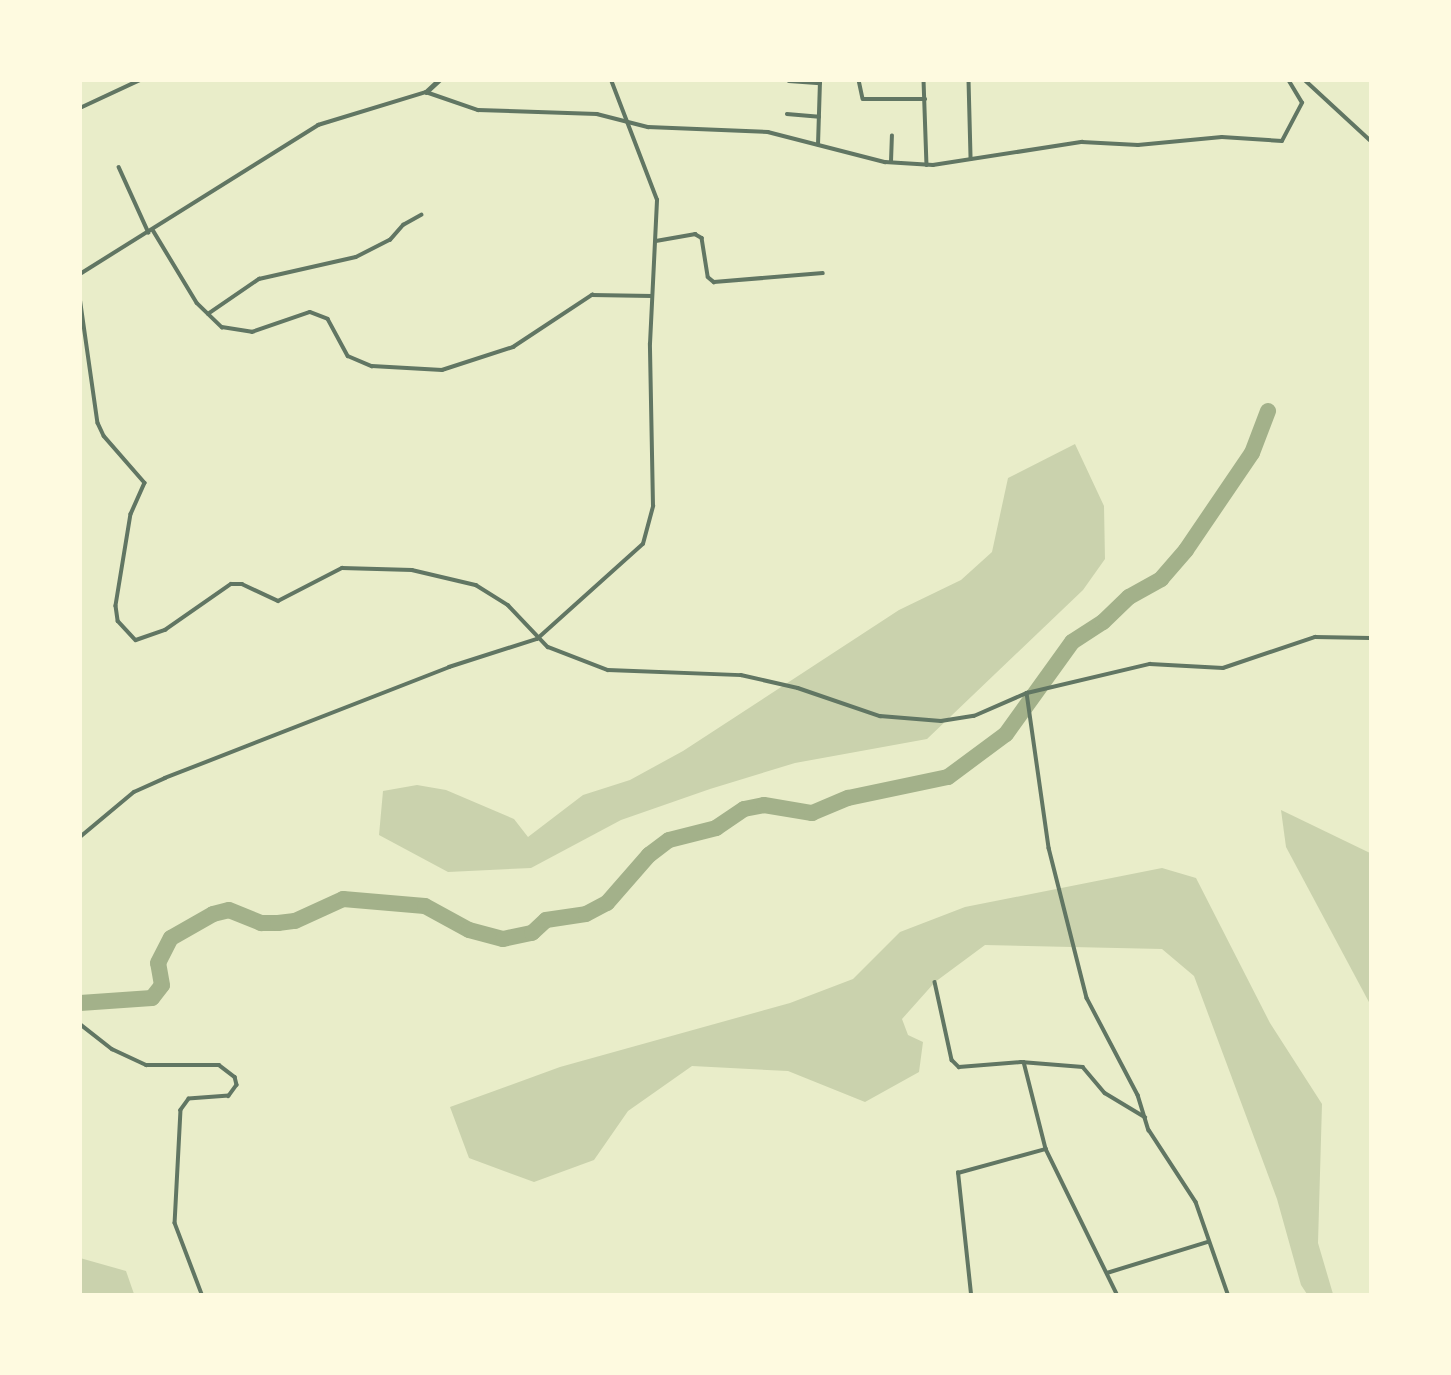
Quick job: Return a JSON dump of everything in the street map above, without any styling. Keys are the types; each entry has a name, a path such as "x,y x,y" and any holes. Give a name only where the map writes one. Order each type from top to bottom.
{"street":[{"path":"80,108 140,80"},
{"path":"80,274 318,125 426,92 439,80"},
{"path":"80,837 134,792 165,778 449,667 537,639 632,558 650,532 654,492 652,296 657,200 611,80"},
{"path":"859,80 863,99 925,99"},
{"path":"924,80 927,165"},
{"path":"969,80 971,159"},
{"path":"426,92 478,110 531,109 628,120 648,127 768,132 891,162 927,165 1082,142 1139,145 1222,137 1282,141 1302,103 1288,80"},
{"path":"1305,80 1370,140"},
{"path":"789,81 820,82 818,145"},
{"path":"787,114 819,117"},
{"path":"891,162 892,136"},
{"path":"119,167 151,232 208,314 222,327 251,332 310,312 328,319 348,356 372,366 442,370 513,347 592,295 652,296"},
{"path":"208,314 259,279 356,257 390,240 403,225 421,215"},
{"path":"656,241 695,234 702,238 708,277 714,282 823,273"},
{"path":"80,297 98,423 104,436 145,483 131,514 116,606 118,621 136,640 165,630 231,584 242,584 278,601 350,567 412,570 465,581 504,602 537,639 558,652 608,670 741,675 893,718 942,721 974,716 1027,693 1150,664 1223,668 1315,637 1370,638"},
{"path":"1027,693 1049,848 1082,981 1145,1117 1196,1202 1228,1294"},
{"path":"935,982 954,1064 975,1068 1024,1062 1083,1067 1105,1093 1145,1117"},
{"path":"80,1024 112,1049 146,1065 219,1065 235,1077 237,1086 229,1096 189,1099 181,1110 175,1223 202,1294"},
{"path":"1024,1062 1046,1149 1116,1294"},
{"path":"971,1294 958,1173 1046,1149"},
{"path":"1107,1273 1208,1242"}],"green space":[{"path":"1075,444 1104,506 1105,559 1083,590 927,739 795,763 710,789 621,820 531,868 448,872 379,835 383,791 417,785 446,790 514,819 528,837 583,795 630,780 683,751 899,610 961,580 992,552 1008,478"},
{"path":"1281,810 1370,853 1370,1004 1286,847"},
{"path":"1162,868 1196,878 1270,1023 1322,1104 1318,1243 1333,1294 1307,1294 1301,1285 1277,1199 1194,976 1162,949 985,945 935,982 902,1019 908,1035 923,1042 919,1072 865,1102 788,1071 692,1066 628,1111 594,1160 534,1182 469,1158 450,1107 560,1067 790,1003 853,979 900,932 965,907"},
{"path":"80,1258 126,1271 134,1294 81,1294"}],"waterway":[{"path":"80,1003 152,998 162,985 158,963 171,938 213,914 229,910 261,923 278,923 295,921 343,899 425,906 469,930 503,939 532,933 546,920 586,914 607,903 649,855 669,840 716,828 744,809 764,805 812,813 848,798 948,777 1006,734 1072,642 1103,622 1129,597 1161,579 1186,550 1252,453 1268,411"}]}
